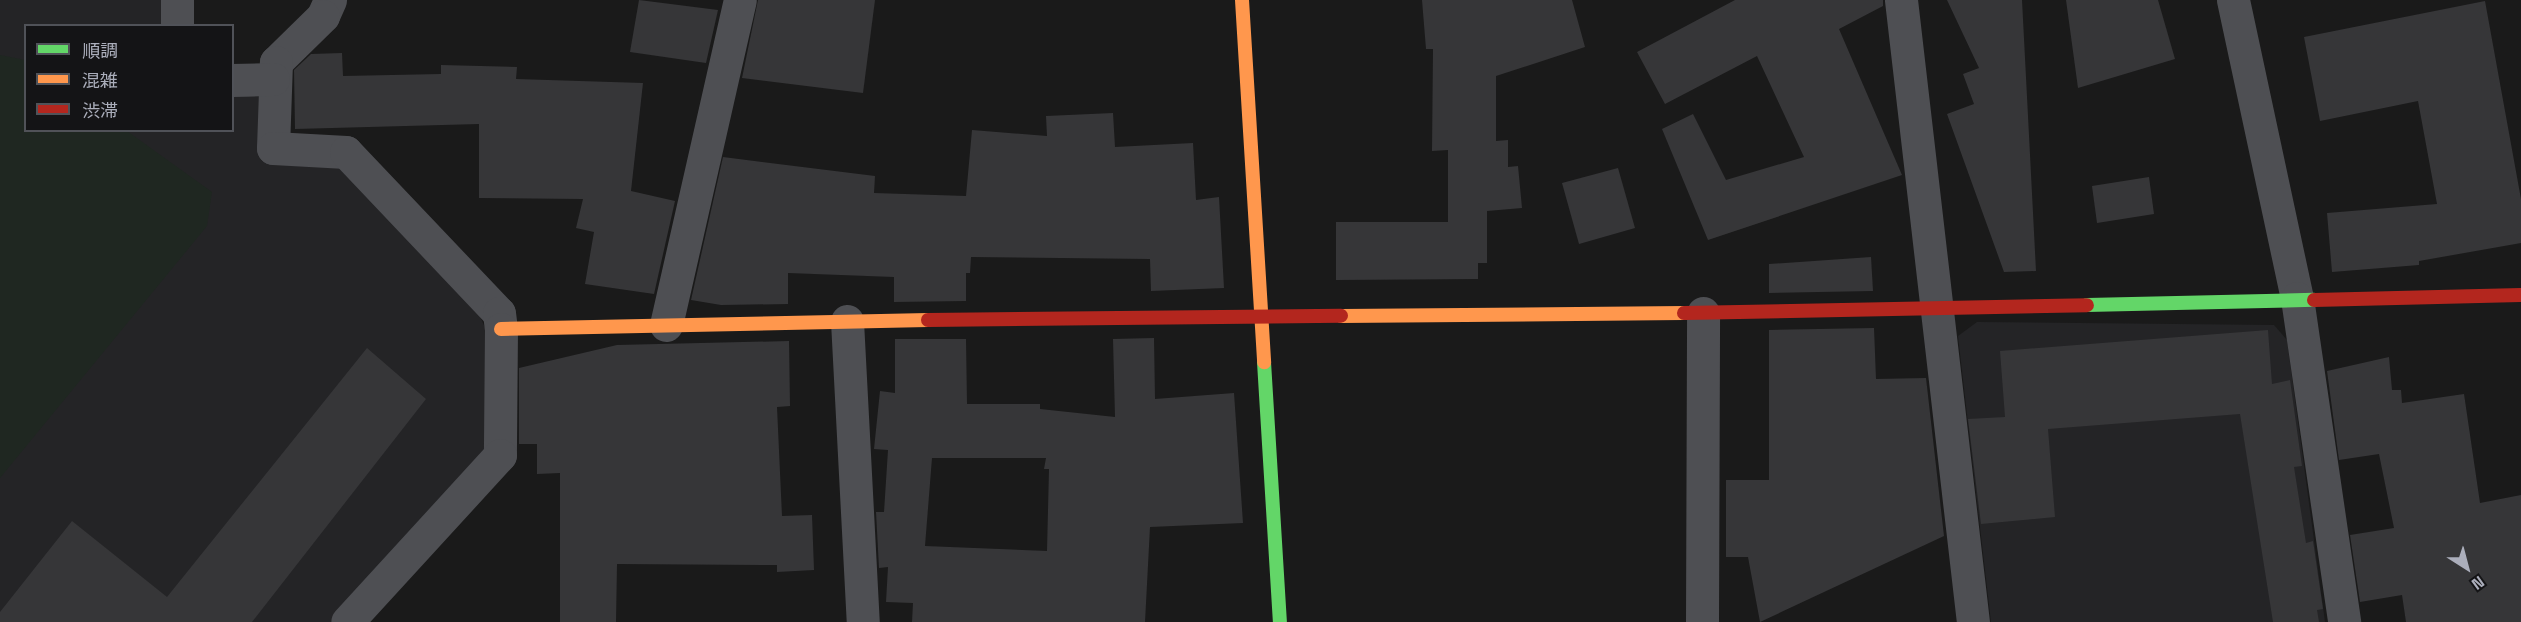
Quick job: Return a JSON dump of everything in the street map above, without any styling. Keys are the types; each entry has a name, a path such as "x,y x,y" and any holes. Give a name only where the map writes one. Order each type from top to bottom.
{"street":[{"path":"177,0 177,24"},
{"path":"330,0 323,16 280,56 273,79 273,148 346,152 499,313 501,329 500,455 347,622"},
{"path":"666,325 740,0"},
{"path":"1242,0 1280,622"},
{"path":"1901,0 1973,622"},
{"path":"2233,0 2297,298 2344,622"},
{"path":"234,80 273,79"},
{"path":"501,329 847,321 1261,320 1703,313 2297,298 2521,295"},
{"path":"1702,622 1703,313"},
{"path":"847,321 863,622"}],"shaded area":[{"path":"0,0 166,0 166,24 24,24 24,132 234,132 234,95 262,97 265,152 346,168 474,303 487,332 486,452 331,622 0,622"},
{"path":"0,55 24,60 24,132 128,132 212,192 207,226 0,478"},
{"path":"1977,322 2274,325 2287,340 2325,622 1991,622 1958,336"}],"building":[{"path":"639,0 718,10 706,63 630,52"},
{"path":"758,0 875,0 863,93 742,78"},
{"path":"1422,0 1572,0 1585,47 1496,76 1496,141 1508,140 1508,167 1518,166 1522,208 1487,211 1487,263 1478,263 1478,279 1336,280 1336,222 1448,222 1448,150 1432,151 1433,49 1426,49"},
{"path":"1735,0 1883,0 1883,6 1839,29 1902,175 1708,240 1662,129 1693,114 1726,180 1804,157 1757,56 1665,104 1637,52"},
{"path":"1947,0 2022,0 2036,271 2004,272 1947,114 1974,104 1963,74 1979,68"},
{"path":"2066,0 2158,0 2175,59 2078,88"},
{"path":"2485,1 2521,199 2521,243 2419,261 2419,265 2332,272 2327,213 2437,204 2418,101 2320,121 2304,37"},
{"path":"342,53 343,76 441,74 441,65 517,67 516,79 643,83 631,191 675,201 654,294 585,284 594,232 576,228 583,199 479,198 479,124 295,129 294,70 311,54"},
{"path":"1113,113 1115,147 1193,143 1196,200 1219,197 1224,288 1151,291 1150,259 971,257 970,273 966,273 966,301 894,302 894,277 788,273 788,304 721,305 691,300 723,157 875,176 874,193 966,196 972,130 1047,136 1046,116"},
{"path":"1618,168 1635,228 1579,244 1562,183"},
{"path":"2149,177 2154,214 2097,223 2092,186"},
{"path":"1871,257 1873,291 1769,293 1769,264"},
{"path":"1874,328 1876,379 1926,378 1944,536 1760,622 1748,557 1726,557 1726,480 1769,480 1769,330"},
{"path":"2268,330 2272,384 2290,380 2302,466 2294,467 2306,543 2313,541 2323,609 2317,610 2319,622 2273,622 2240,414 2048,429 2055,517 1981,524 1968,419 2005,417 2000,351"},
{"path":"1154,338 1155,399 1234,393 1243,523 1150,527 1145,622 912,622 913,603 886,602 888,567 879,568 876,512 884,512 888,450 874,449 880,391 895,393 895,339 966,339 967,404 1040,404 1040,409 1115,417 1113,339","holes":["932,458 1046,458 1044,469 1049,469 1047,551 925,546"]},
{"path":"789,341 790,406 777,407 782,516 812,515 814,570 777,572 777,565 617,564 616,622 560,622 560,473 537,474 537,444 519,444 519,368 617,345"},
{"path":"367,348 426,399 252,622 0,622 0,612 72,521 167,597"},
{"path":"2389,357 2392,390 2401,390 2402,403 2464,394 2480,503 2521,495 2521,622 2406,622 2402,595 2360,602 2350,535 2394,528 2379,454 2339,460 2327,371"}],"traffic: fast":[{"path":"2087,305 2314,300"},
{"path":"1264,362 1280,622"}],"traffic: slow":[{"path":"1242,0 1264,362"},
{"path":"1341,316 1684,313"},
{"path":"501,329 928,320"}],"traffic: jam":[{"path":"2314,300 2521,295"},
{"path":"1684,313 2087,305"},
{"path":"928,320 1341,316"}]}
